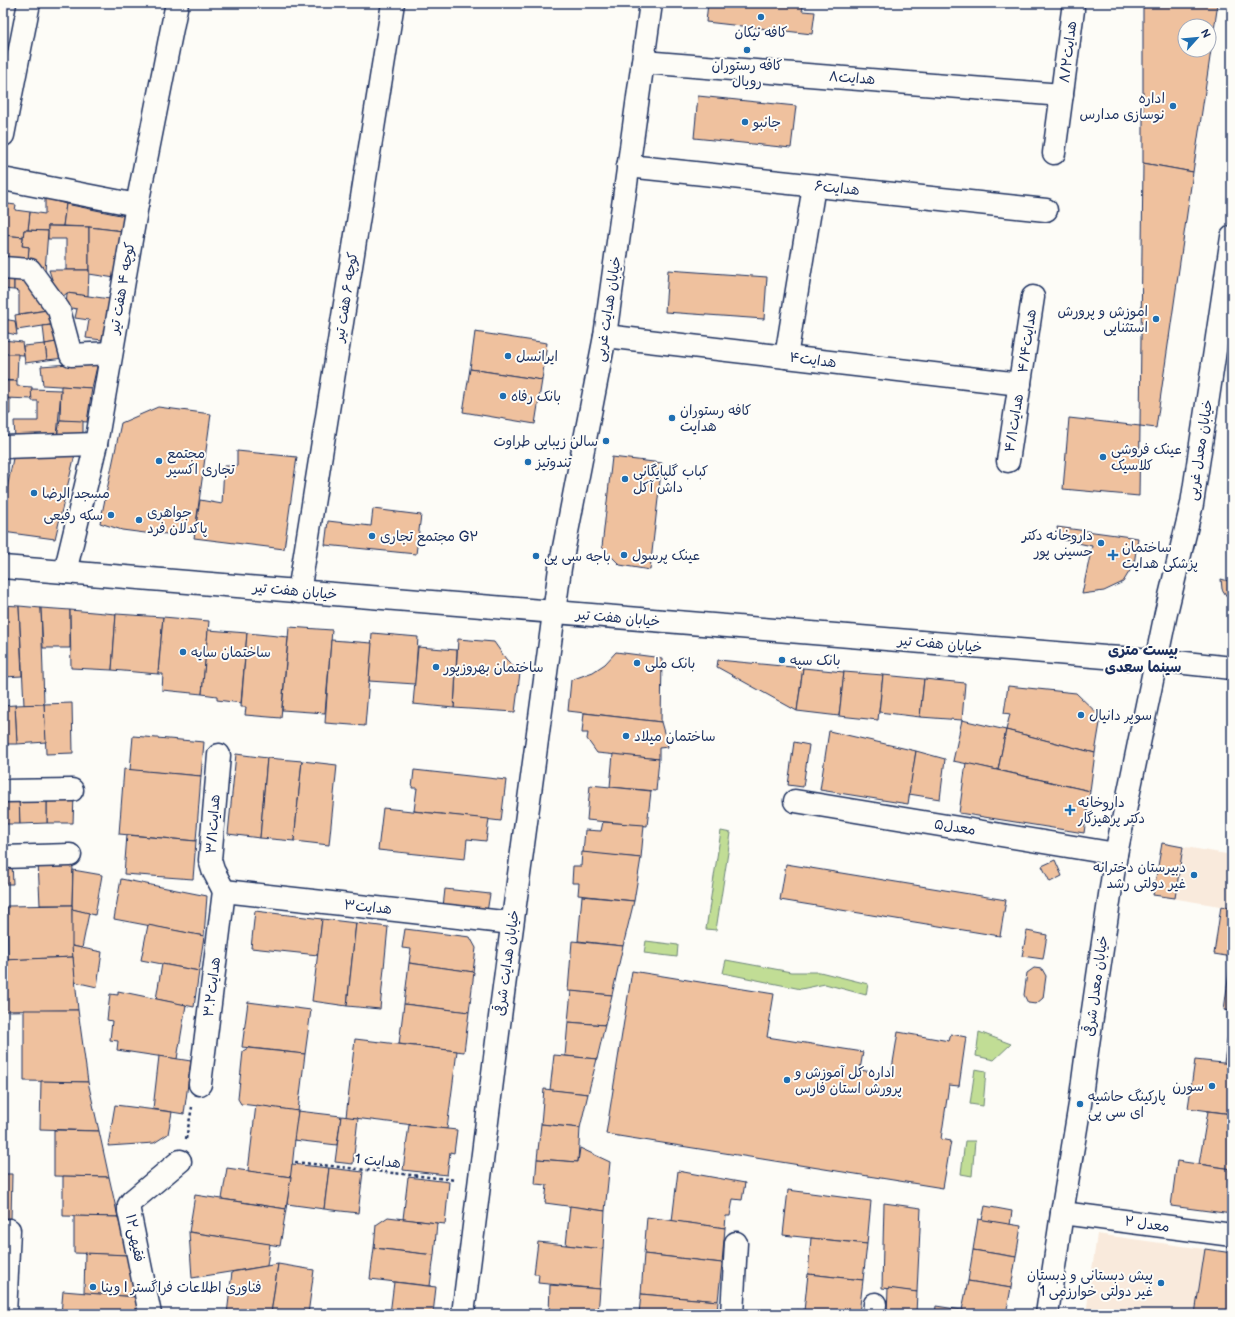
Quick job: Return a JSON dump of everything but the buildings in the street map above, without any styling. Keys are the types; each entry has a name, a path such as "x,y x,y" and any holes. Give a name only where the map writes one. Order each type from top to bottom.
{"street":[{"path":"3,136 29,3"},
{"name":"کوچه ۴ هفت تیر","path":"65,572 96,444 137,205 178,3"},
{"name":"کوچه ۶ هفت تیر","path":"299,592 393,3"},
{"name":"خیابان هدایت غربی","path":"554,612 560,568 605,336 651,3"},
{"name":"هدایت۸/۲","path":"1054,152 1073,10"},
{"name":"هدایت۸","path":"643,62 1062,94"},
{"name":"هدایت۶","path":"628,166 1046,210"},
{"path":"3,179 137,205"},
{"path":"786,357 814,186"},
{"name":"خیابان معدل غربی","path":"1157,660 1166,613 1192,504 1232,237"},
{"path":"3,268 30,270 59,310 72,355 111,353"},
{"name":"هدایت۴/۴","path":"1020,384 1033,297"},
{"name":"هدایت۴","path":"605,336 1020,384"},
{"name":"هدایت۴/۱","path":"1008,462 1020,384"},
{"path":"3,447 96,444"},
{"name":"خیابان هفت تیر","path":"3,568 1097,657 1157,660 1232,668"},
{"name":"خیابان هدایت شرقی","path":"463,1314 500,1009 554,612"},
{"name":"خیابان معدل شرقی","path":"1047,1314 1080,1104 1116,854 1157,660"},
{"name":"هدایت۳/۱","path":"219,755 210,860 213,870 224,891"},
{"path":"3,791 72,790"},
{"name":"معدل۵","path":"795,801 1116,854"},
{"path":"3,857 70,855"},
{"name":"هدایت۳","path":"224,891 512,923"},
{"name":"هدایت۳.۲","path":"200,1084 224,891"},
{"name":"فقیهی۱۲","path":"150,1314 129,1205 180,1161"},
{"name":"معدل ۲","path":"1062,1213 1232,1235"},
{"path":"5,1314 9,1230"},
{"path":"732,1314 736,1243"}],"path":[{"path":"180,1161 194,1100 200,1084"},
{"name":"1 هدایت","path":"295,1162 458,1180"}],"shaded area":[{"name":"دبیرستان دخترانه غیر دولتی رشد","path":"1162,843 1232,855 1232,908 1153,895"},
{"name":"پیش دبستانی و دبستان غیر دولتی خوارزمی 1","path":"1097,1234 1232,1253 1232,1314 1086,1314"}],"green space":[{"path":"721,831 731,833 716,930 706,929"},
{"path":"646,941 678,945 677,957 644,953"},
{"path":"726,960 791,972 820,972 868,984 866,995 825,984 801,989 723,973"},
{"path":"979,1032 1011,1044 994,1060 976,1056"},
{"path":"975,1069 986,1071 983,1106 970,1104"},
{"path":"965,1141 975,1141 972,1176 961,1174"}],"place":[{"name":"کافه نیکان","path":"761,17"},
{"name":"کافه رستوران رویال","path":"747,50"},
{"name":"اداره نوسازی مدارس","path":"1173,106"},
{"name":"جانبو","path":"745,122"},
{"name":"اموزش و پرورش استثنایی","path":"1156,319"},
{"name":"ایرانسل","path":"508,356"},
{"name":"بانک رفاه","path":"503,396"},
{"name":"کافه رستوران هدایت","path":"672,418"},
{"name":"سالن زیبایی طراوت","path":"606,441"},
{"name":"عینک فروشی کلاسیک","path":"1103,457"},
{"name":"مجتمع تجاری اکسیر","path":"159,461"},
{"name":"تندوتیز","path":"528,462"},
{"name":"کباب گلپایگانی داش آکل","path":"625,479"},
{"name":"مسجد الرضا","path":"34,493"},
{"name":"سکه رفیعی","path":"111,515"},
{"name":"جواهری پاکدلان فرد","path":"139,520"},
{"name":"مجتمع تجاری G۲","path":"372,536"},
{"name":"داروخانه دکتر حسینی پور","path":"1101,543"},
{"name":"عینک پرسول","path":"624,555"},
{"name":"ساختمان پزشکی هدایت","path":"1113,555"},
{"name":"باجه سی پی","path":"536,556"},
{"name":"ساختمان سایه","path":"183,652"},
{"name":"بانک سپه","path":"782,660"},
{"name":"بانک ملی","path":"637,663"},
{"name":"ساختمان بهروزپور","path":"436,667"},
{"name":"سوپر دانیال","path":"1081,715"},
{"name":"ساختمان میلاد","path":"626,736"},
{"name":"داروخانه دکتر پرهیزگار","path":"1070,810"},
{"name":"دبیرستان دخترانه غیر دولتی رشد","path":"1194,875"},
{"name":"اداره کل آموزش و پرورش استان فارس","path":"787,1080"},
{"name":"سورن","path":"1212,1086"},
{"name":"پارکینگ حاشیه ای سی پی","path":"1080,1104"},
{"name":"پیش دبستانی و دبستان غیر دولتی خوارزمی 1","path":"1161,1283"},
{"name":"فناوری اطلاعات فراگستر | وینا","path":"93,1287"}],"district":[{"name":"بیست متری سینما سعدی","path":"1143,658"}]}
